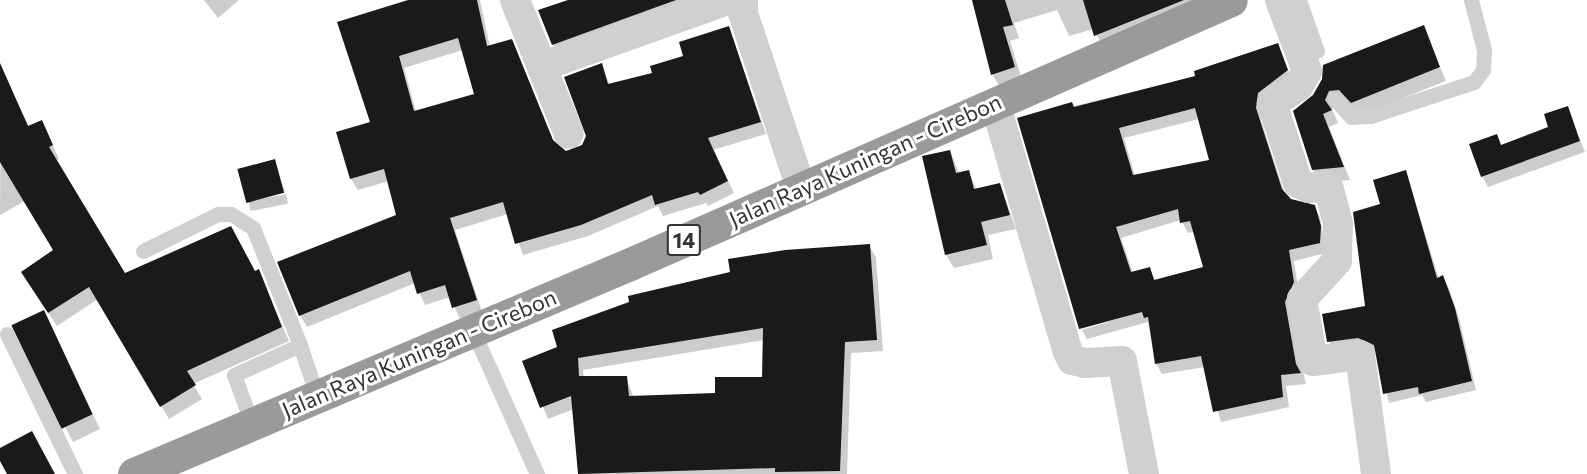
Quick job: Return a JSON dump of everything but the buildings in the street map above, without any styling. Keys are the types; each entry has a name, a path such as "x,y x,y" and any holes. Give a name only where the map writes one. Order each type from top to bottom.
{"highway":[{"name":"Jalan Raya Kuningan - Cirebon","path":"134,474 473,331 995,103 1185,9 1231,0"}],"street":[{"path":"515,0 569,134"},
{"path":"543,66 727,0"},
{"path":"743,0 743,13 801,188"},
{"path":"1280,0 1307,71 1298,87 1272,103 1298,183 1309,188 1328,186 1338,224 1337,261 1302,299 1313,361 1360,355 1376,474"},
{"path":"995,103 1068,352 1072,360 1085,363 1122,361 1144,474"}],"lane":[{"path":"1299,0 1317,51"},
{"path":"1335,99 1351,117 1370,116 1474,82 1483,70 1484,50 1471,0"},
{"path":"143,250 218,214 231,214 253,228 300,345 317,396"},
{"path":"473,331 537,474"},
{"path":"7,334 75,474"},
{"path":"252,424 234,375 300,345"}]}
